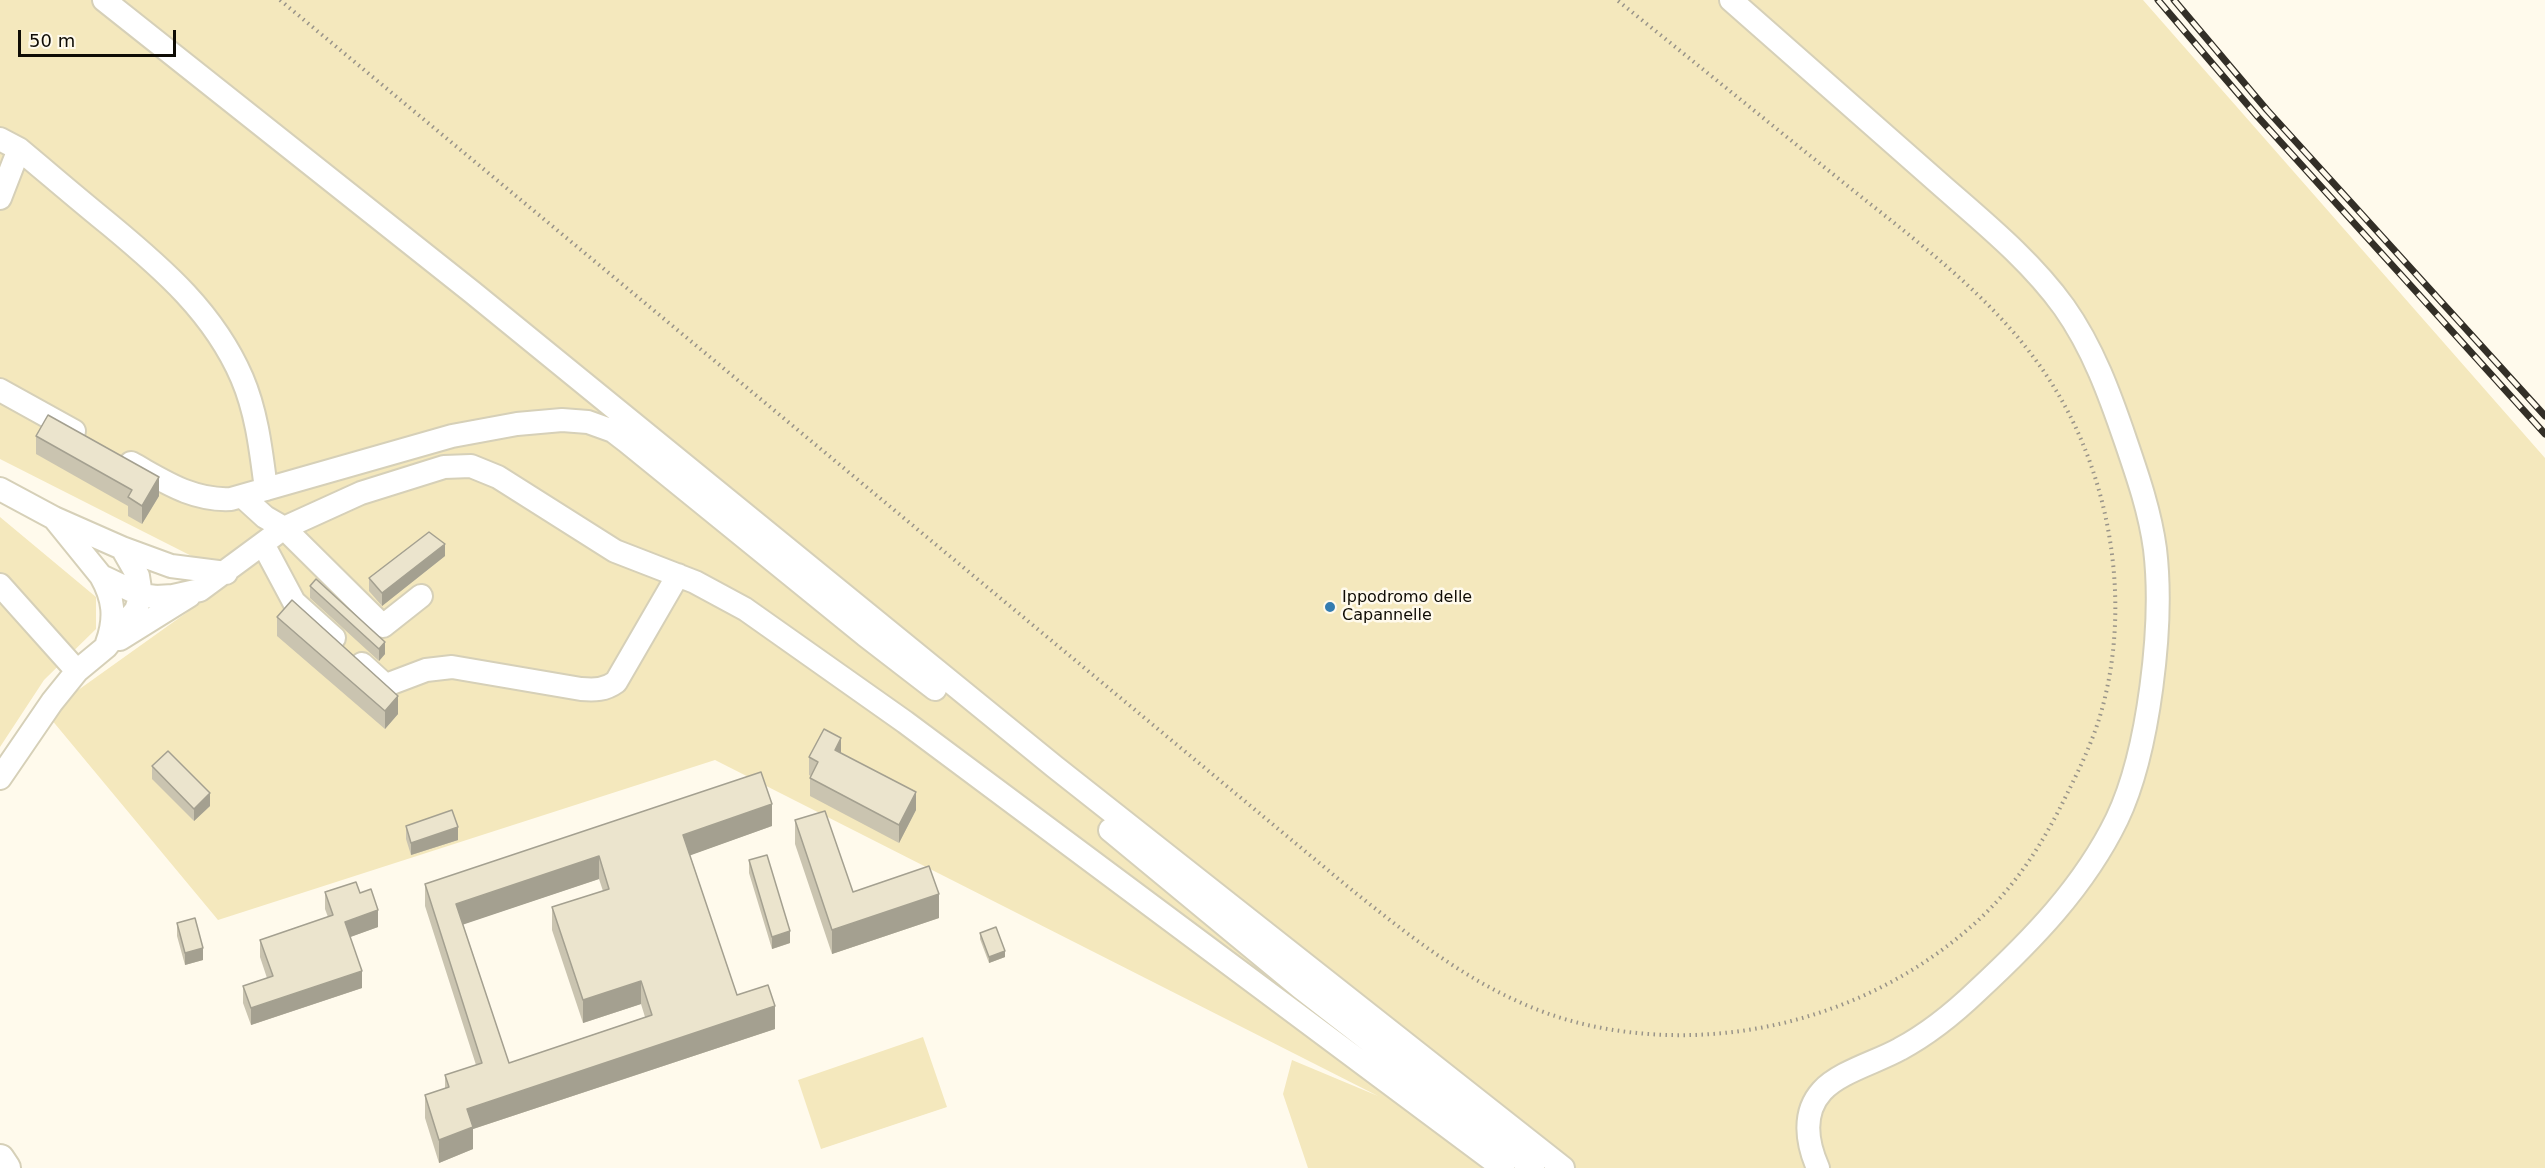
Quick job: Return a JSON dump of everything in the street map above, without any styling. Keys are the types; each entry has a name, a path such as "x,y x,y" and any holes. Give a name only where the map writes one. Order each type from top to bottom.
{"main road":[{"path":"0,1159 6,1168"}],"lane":[{"path":"104,0 471,292 1055,767 1563,1168"},
{"path":"1731,0 2008,244 2033,269 2067,310 2094,357 2111,400 2145,500 2156,567 2155,639 2142,739 2126,797 2104,842 2084,876 2048,920 1969,999 1915,1041 1834,1082 1821,1092 1812,1106 1809,1117 1809,1141 1818,1168"},
{"path":"0,198 9,144 157,264 208,319 234,363 255,415 266,489"},
{"path":"0,390 92,441"},
{"path":"112,452 189,495 219,500 243,497 452,436 502,426 540,421 576,421 602,426 613,431 865,635 990,730 1300,987 1533,1168"},
{"path":"0,778 52,702 77,671 106,647 226,573 284,528 361,493 444,467 471,466 498,477 615,551 695,582 745,609 905,722 1503,1168"},
{"path":"0,489 54,518 122,548 171,566 226,573"},
{"path":"243,497 265,517 284,528 383,626 421,596"},
{"path":"54,518 101,576 112,600 114,613 106,647"},
{"path":"263,544 294,602 384,684 426,670 452,668 581,689 595,690 609,687 616,682 678,575"},
{"path":"106,647 136,610 141,595 138,576 122,548"},
{"path":"101,576 141,595 173,596 200,590"},
{"path":"0,585 77,671"}],"path":[{"path":"280,0 1347,886 1438,956 1514,1002 1586,1025 1649,1034 1732,1031 1810,1017 1854,1000 1891,981 1969,929 2017,878 2061,807 2101,713 2114,644 2115,600 2112,556 2099,491 2076,428 2049,379 2005,321 1953,272 1617,0"}],"shaded area":[{"name":"Ippodromo delle Capannelle","path":"0,0 2143,0 2545,458 2545,1168 1308,1168 1283,1094 1292,1060 1378,1096 715,760 218,920 46,713 235,578 0,459"},
{"path":"0,517 96,597 96,629 44,680 0,747"},
{"path":"923,1037 947,1107 821,1149 798,1080"}],"building":[{"path":"48,415 159,477 142,506 128,497 132,490 36,436"},
{"path":"429,532 445,544 382,593 369,578"},
{"path":"316,579 385,642 379,649 310,586"},
{"path":"292,600 398,696 385,711 277,617"},
{"path":"824,729 841,738 835,750 916,792 899,825 810,778 818,762 809,757"},
{"path":"168,751 210,793 194,809 152,766"},
{"path":"761,772 772,804 683,835 737,995 768,985 775,1006 467,1109 473,1127 439,1140 425,1095 449,1087 445,1075 482,1063 425,884","holes":["599,856 609,889 552,907 583,1000 641,981 652,1015 509,1063 456,904"]},
{"path":"452,810 458,827 411,843 406,826"},
{"path":"825,811 853,892 929,866 939,894 832,930 795,820"},
{"path":"767,855 790,931 772,937 749,860"},
{"path":"356,882 360,893 371,889 378,910 345,922 362,971 251,1008 243,986 273,976 260,940 333,915 325,892"},
{"path":"195,918 203,948 185,953 177,923"},
{"path":"996,927 1005,951 989,957 980,933"}],"railway":[{"path":"2158,0 2258,117 2545,434"},
{"path":"2174,0 2267,110 2545,416"}],"place":[{"name":"Ippodromo delle Capannelle","path":"1330,607"}]}
